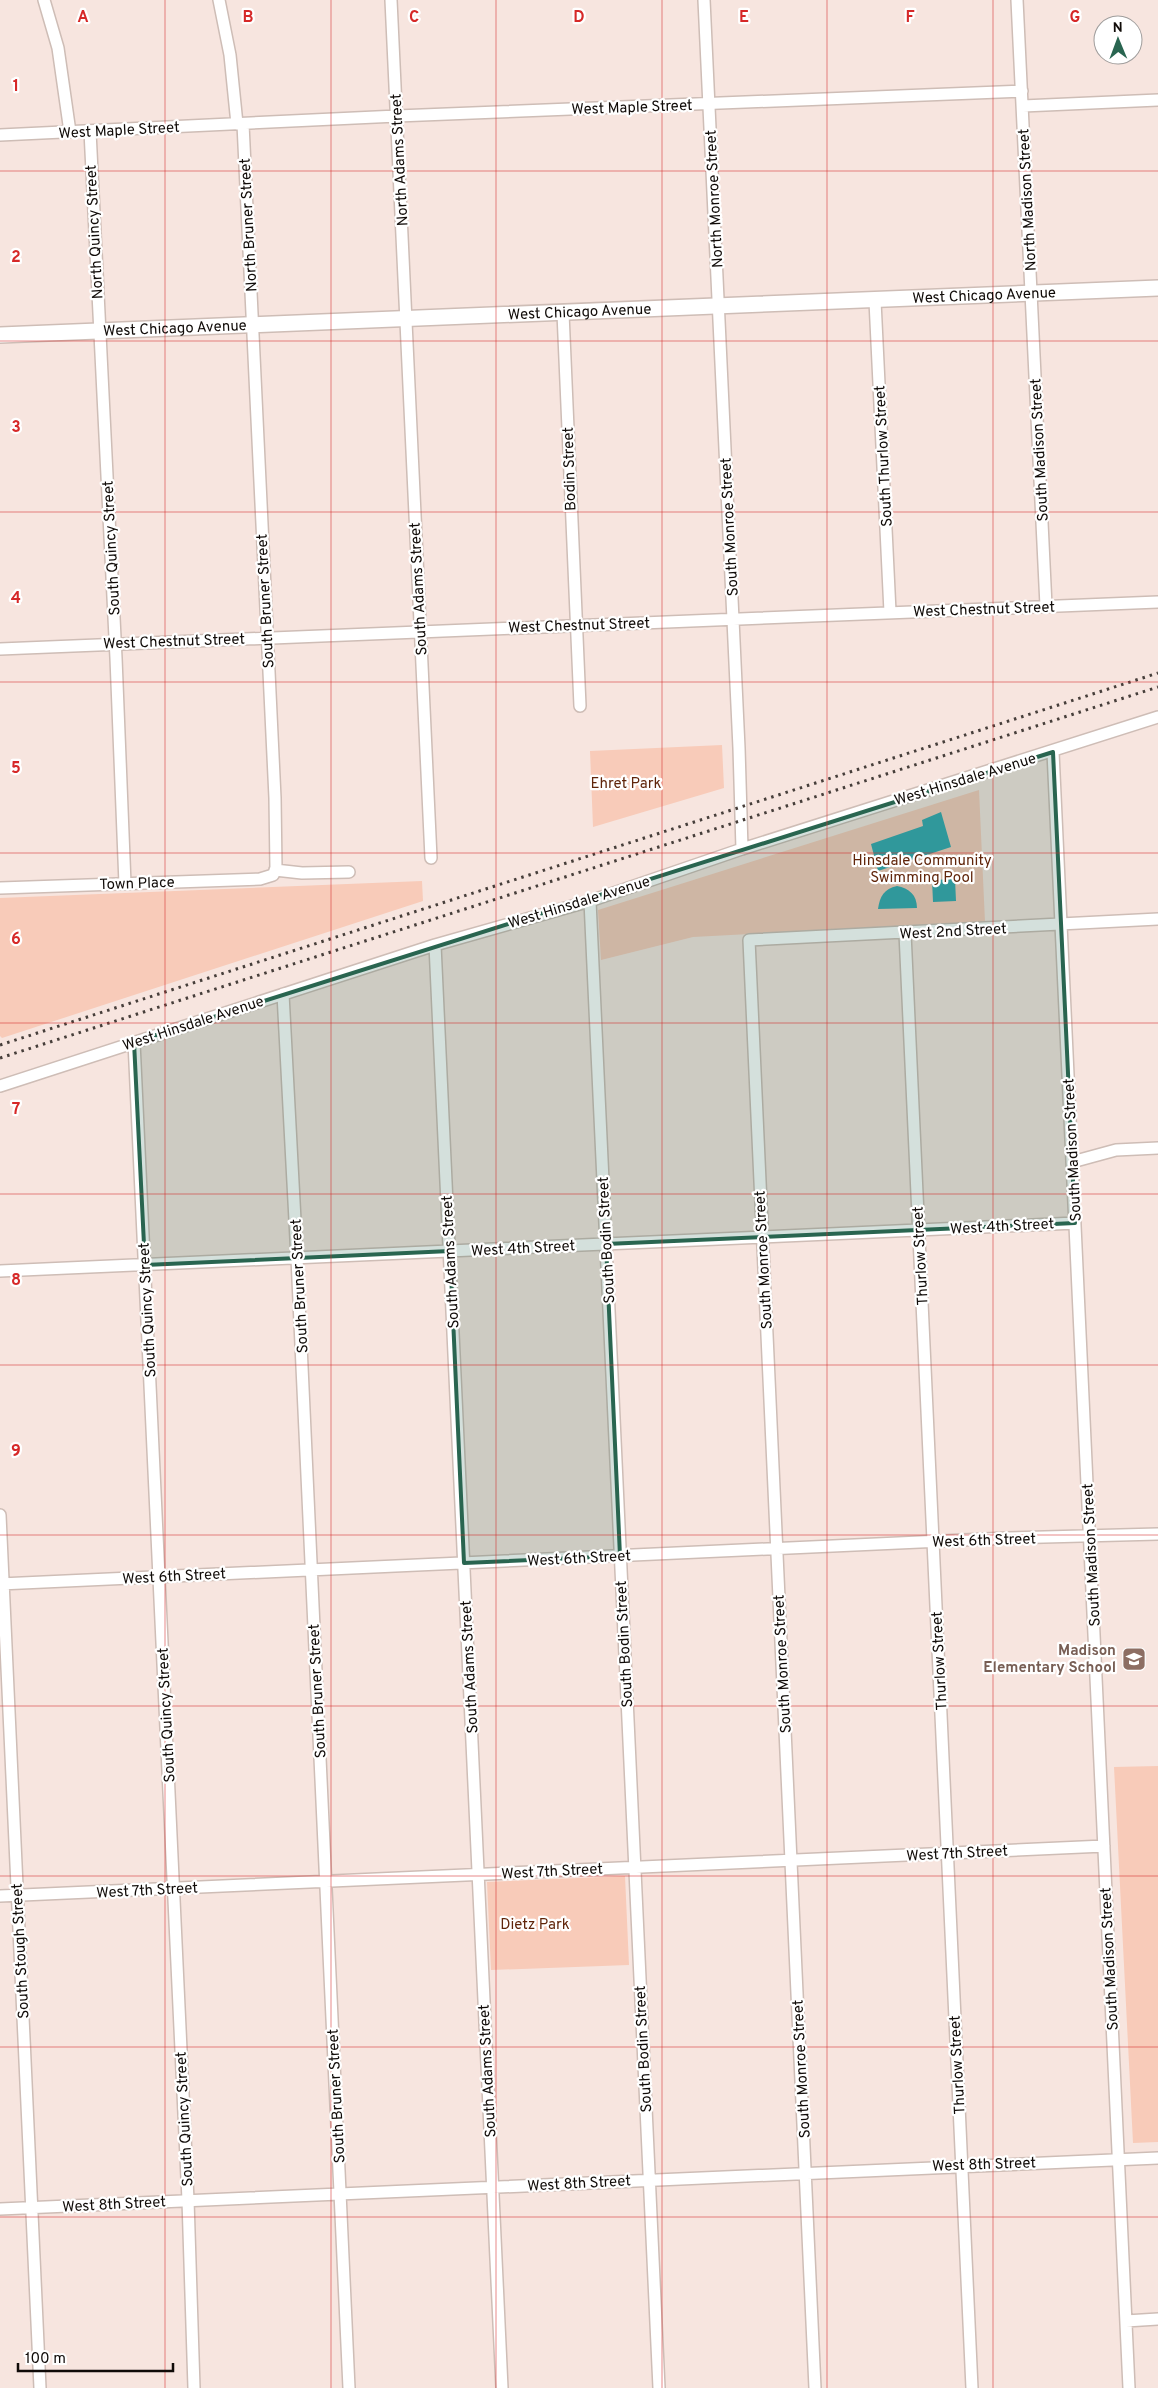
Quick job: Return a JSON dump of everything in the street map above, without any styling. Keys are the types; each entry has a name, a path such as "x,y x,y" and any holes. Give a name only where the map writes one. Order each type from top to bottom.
{"main road":[{"name":"West Chicago Avenue","path":"0,335 99,333 1158,288"}],"street":[{"path":"44,0 58,48 70,132"},
{"name":"North Bruner Street","path":"219,0 230,55 240,124 253,326"},
{"name":"North Adams Street","path":"392,0 406,320"},
{"name":"North Monroe Street","path":"704,0 719,307"},
{"path":"1017,0 1022,91"},
{"name":"West Maple Street","path":"0,135 397,116 1022,91"},
{"name":"North Madison Street","path":"1022,91 1032,294"},
{"path":"1022,106 1158,100"},
{"name":"North Quincy Street","path":"90,131 99,333"},
{"name":"South Madison Street","path":"1032,294 1046,606"},
{"name":"South Thurlow Street","path":"875,301 890,612"},
{"name":"South Monroe Street","path":"719,307 742,849"},
{"name":"Bodin Street","path":"563,314 580,706"},
{"name":"South Adams Street","path":"406,320 431,858"},
{"name":"South Bruner Street","path":"253,326 276,808 274,872"},
{"name":"South Quincy Street","path":"99,333 116,644 125,884"},
{"name":"West Chestnut Street","path":"0,648 1158,602"},
{"name":"West Hinsdale Avenue","path":"0,1086 436,945 590,901 742,849 1053,752 1158,717"},
{"name":"South Madison Street","path":"1053,752 1129,2388"},
{"name":"Town Place","path":"0,888 260,879 274,872 349,872"},
{"name":"South Bodin Street","path":"590,901 658,2388"},
{"name":"West 2nd Street","path":"748,940 1061,926 1158,919"},
{"name":"Thurlow Street","path":"905,933 972,2388"},
{"name":"South Monroe Street","path":"748,940 815,2388"},
{"name":"South Adams Street","path":"436,945 502,2388"},
{"name":"South Bruner Street","path":"283,994 298,1258 349,2388"},
{"name":"South Quincy Street","path":"134,1042 188,2200 194,2388"},
{"path":"1072,1162 1116,1150 1158,1148"},
{"name":"West 4th Street","path":"0,1271 1075,1223"},
{"name":"South Stough Street","path":"0,1515 40,2388"},
{"name":"West 6th Street","path":"2,1584 933,1542 1090,1538 1158,1534"},
{"name":"West 7th Street","path":"0,1896 1104,1846"},
{"name":"West 8th Street","path":"0,2209 962,2165 1158,2158"},
{"path":"1126,2321 1158,2320"}],"highlighted area":[{"path":"1053,752 1075,1223 606,1244 620,1556 464,1563 450,1251 145,1265 134,1042"}],"green space":[{"name":"Ehret Park","path":"722,745 724,788 593,827 590,751"},
{"name":"Hinsdale Community Swimming Pool","path":"979,790 985,922 693,937 601,960 598,910"},
{"path":"422,881 423,901 2,1038 0,1036 0,898"},
{"path":"1158,1766 1158,2142 1133,2143 1114,1767"},
{"name":"Dietz Park","path":"625,1876 629,1965 491,1970 487,1882"}],"water":[{"path":"941,812 951,847 878,871 871,844 923,826 922,820"},
{"path":"955,879 956,901 933,902 932,880"},
{"path":"897,886 905,888 912,893 916,899 917,908 878,909 883,894"}],"railway":[{"path":"0,1045 1158,673"},
{"path":"0,1058 1158,687"}],"place":[{"name":"Madison Elementary School","path":"1134,1659"}]}
